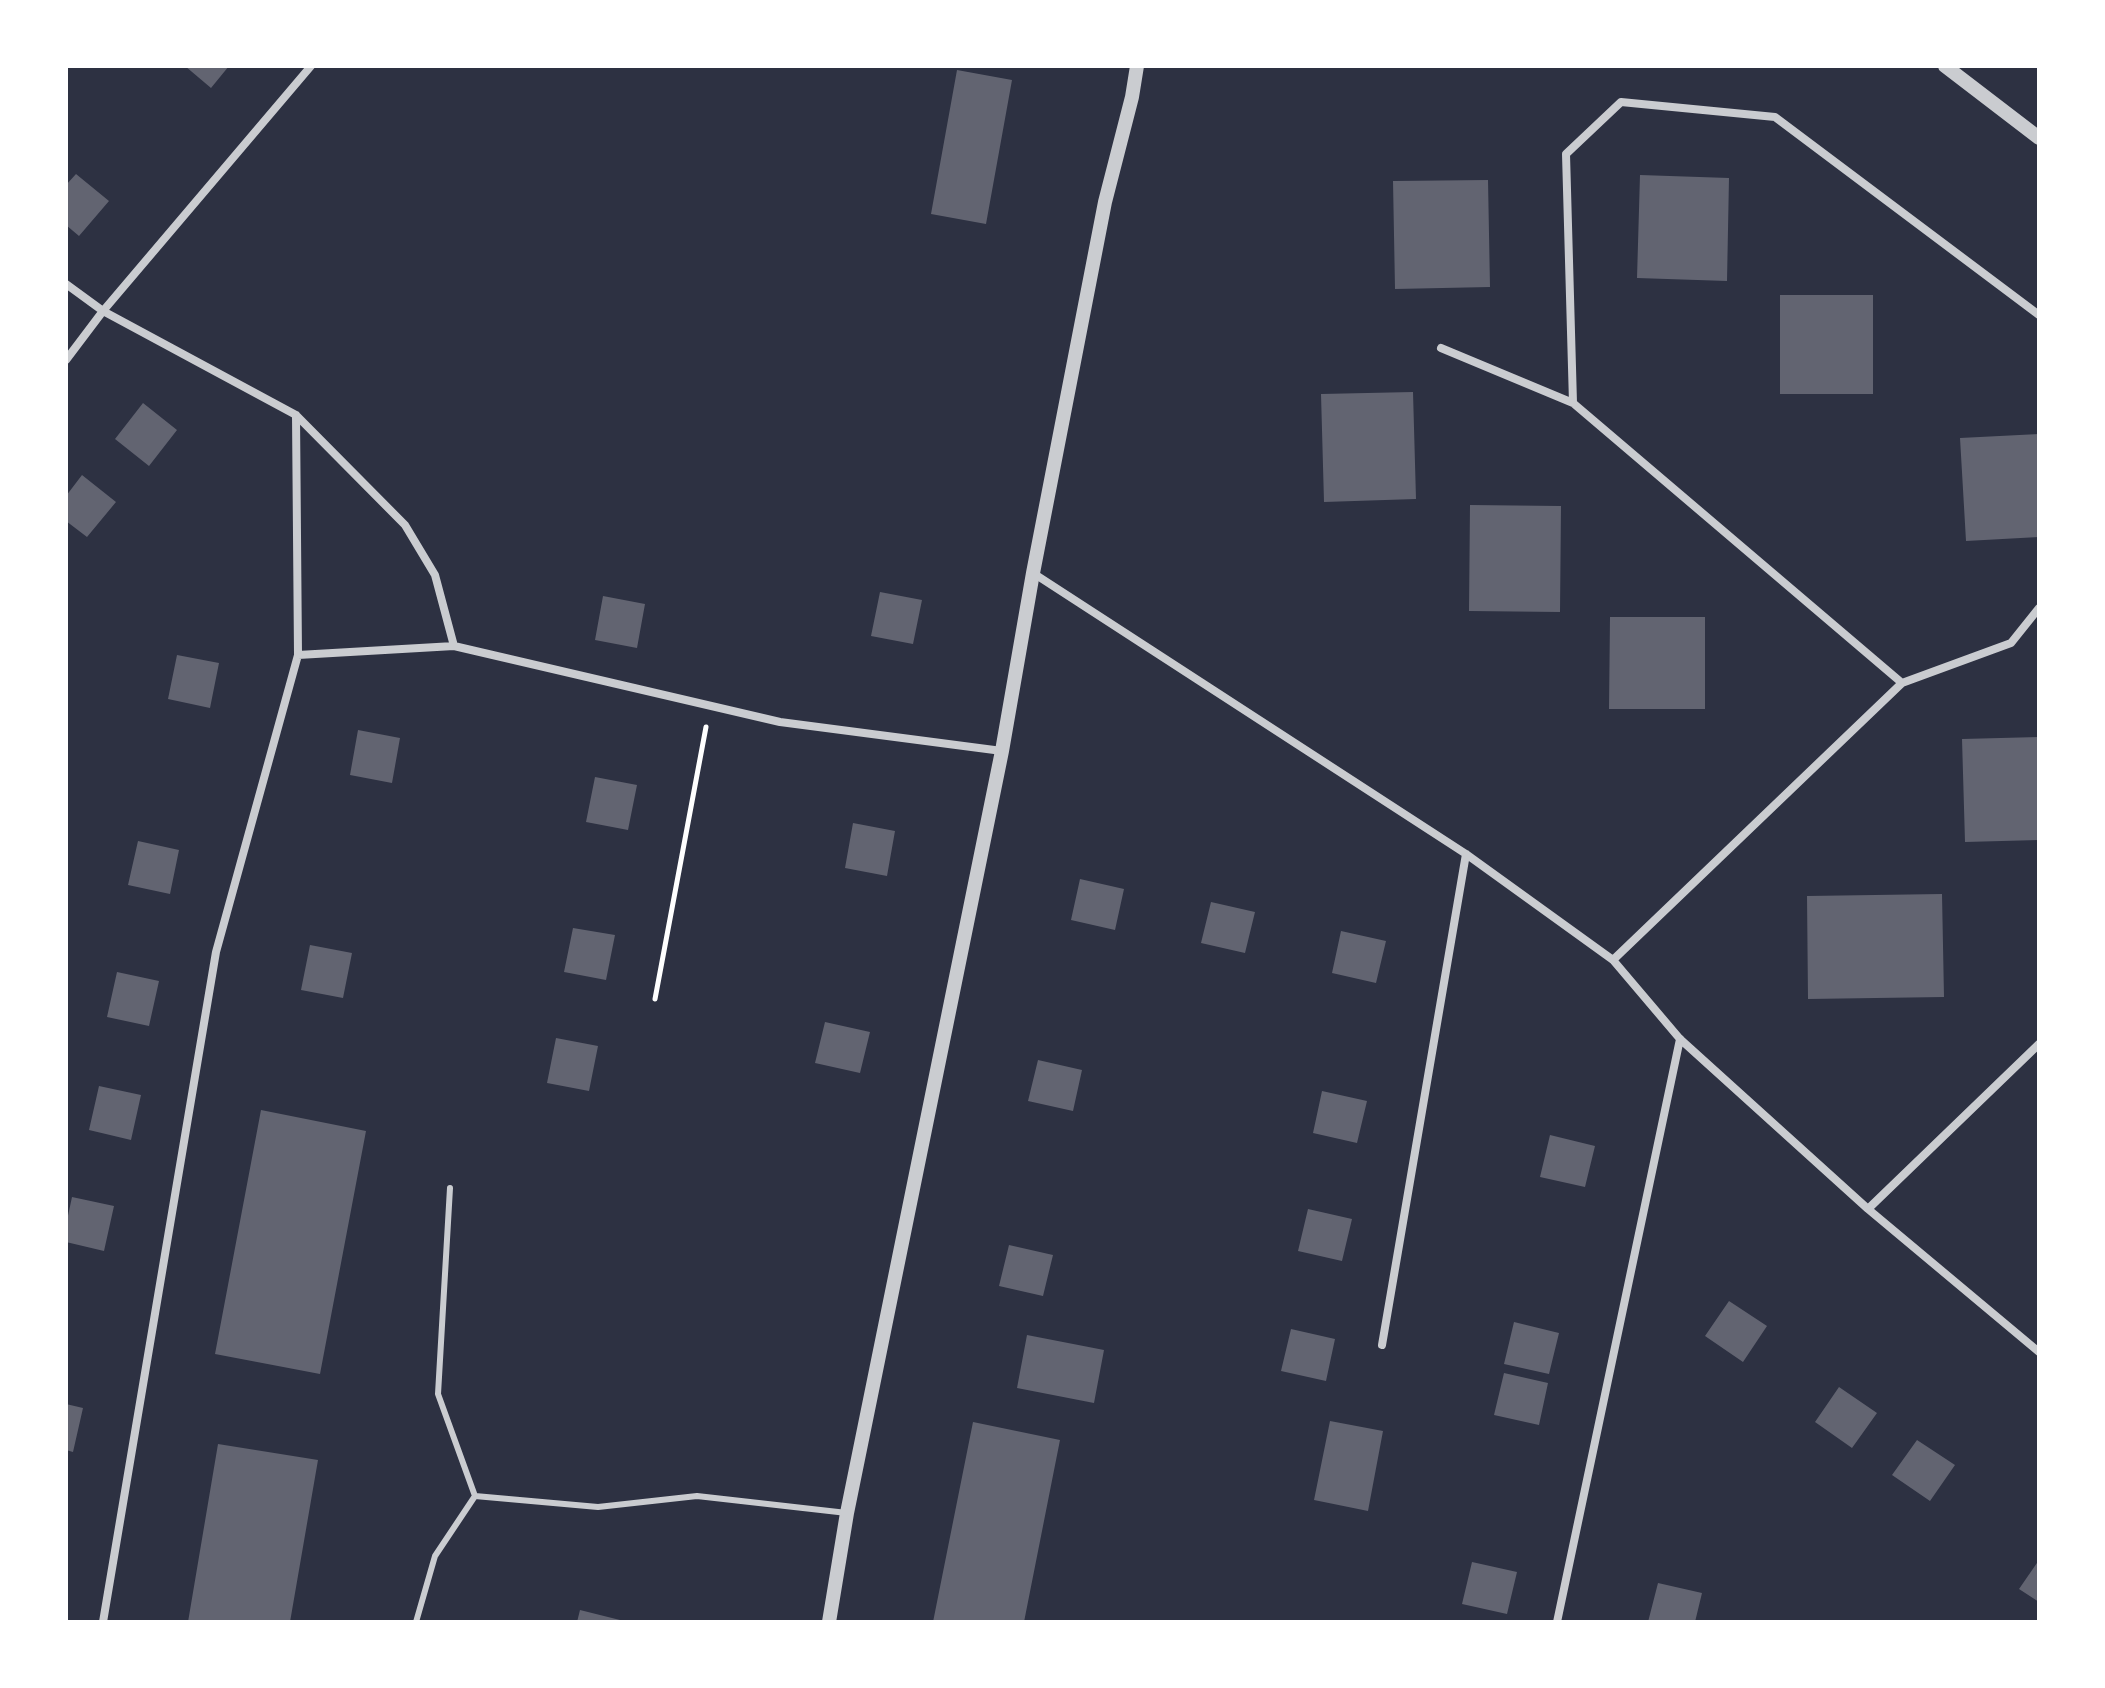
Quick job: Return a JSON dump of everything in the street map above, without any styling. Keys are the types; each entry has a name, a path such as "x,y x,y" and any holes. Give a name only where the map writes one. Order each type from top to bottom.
{"street":[{"path":"66,360 103,311 311,66"},
{"path":"829,1622 847,1513 1002,751 1105,202 1137,66"},
{"path":"1945,66 2039,138"},
{"path":"1573,403 1566,154 1621,102 1775,117 2039,315"},
{"path":"66,284 103,311 296,415 405,525 435,575 454,646"},
{"path":"1441,348 1573,403 1902,683"},
{"path":"103,1622 216,952 298,655 296,415"},
{"path":"1033,573 1466,854 1613,960 1680,1039 1868,1209 2039,1352"},
{"path":"1613,960 1902,683 2011,643 2039,608"},
{"path":"298,655 454,646 780,722 1002,751"},
{"path":"1382,1345 1466,854"},
{"path":"1557,1622 1680,1039"},
{"path":"1868,1209 2039,1044"}],"lane":[{"path":"450,1188 438,1394 475,1496"},
{"path":"475,1496 598,1507 697,1496 847,1513"},
{"path":"416,1622 435,1556 475,1496"}],"path":[{"path":"655,999 710,707"}],"building":[{"path":"185,66 229,66 211,88"},
{"path":"957,70 1012,80 986,224 931,214"},
{"path":"76,174 109,201 79,236 66,225 66,185"},
{"path":"1640,175 1729,178 1727,281 1637,278"},
{"path":"1488,180 1490,287 1395,289 1393,181"},
{"path":"1780,295 1873,295 1873,394 1780,394"},
{"path":"1413,392 1416,499 1324,502 1321,394"},
{"path":"143,403 177,430 149,466 115,439"},
{"path":"2039,434 2039,537 1966,541 1960,438"},
{"path":"82,475 116,502 87,537 66,521 66,496"},
{"path":"1470,505 1561,506 1560,612 1469,611"},
{"path":"880,592 922,600 913,644 871,636"},
{"path":"603,596 645,604 637,648 595,640"},
{"path":"1610,617 1705,617 1705,709 1609,709"},
{"path":"177,655 219,663 210,708 168,699"},
{"path":"358,730 400,738 392,783 350,775"},
{"path":"2039,737 2039,840 1965,842 1962,739"},
{"path":"595,777 637,785 628,830 586,822"},
{"path":"853,823 895,831 887,876 845,868"},
{"path":"138,841 179,850 170,894 128,885"},
{"path":"1080,879 1124,889 1115,930 1071,920"},
{"path":"1942,894 1944,997 1808,999 1807,896"},
{"path":"1211,902 1255,912 1245,953 1201,943"},
{"path":"573,928 615,935 606,980 564,972"},
{"path":"1341,931 1386,941 1376,983 1332,973"},
{"path":"310,945 352,953 343,998 301,990"},
{"path":"117,972 159,981 149,1026 107,1017"},
{"path":"825,1022 870,1032 860,1073 815,1063"},
{"path":"556,1038 598,1046 589,1091 547,1083"},
{"path":"1038,1060 1082,1070 1073,1111 1028,1101"},
{"path":"99,1086 141,1095 131,1140 89,1130"},
{"path":"1322,1091 1367,1101 1357,1143 1313,1133"},
{"path":"261,1110 366,1131 320,1374 215,1354"},
{"path":"1550,1135 1595,1146 1585,1187 1540,1177"},
{"path":"72,1197 114,1206 104,1251 66,1242"},
{"path":"1308,1209 1352,1219 1342,1261 1298,1251"},
{"path":"1009,1245 1053,1255 1043,1296 999,1286"},
{"path":"1729,1301 1767,1326 1743,1362 1705,1336"},
{"path":"1514,1322 1559,1333 1549,1374 1504,1364"},
{"path":"1291,1329 1335,1339 1326,1381 1281,1371"},
{"path":"1027,1335 1104,1350 1094,1403 1017,1388"},
{"path":"1504,1373 1548,1383 1539,1425 1494,1415"},
{"path":"1839,1387 1877,1413 1852,1448 1815,1422"},
{"path":"66,1404 83,1408 73,1452 66,1450"},
{"path":"1330,1421 1383,1431 1368,1511 1314,1500"},
{"path":"973,1422 1060,1440 1024,1622 933,1622"},
{"path":"1917,1440 1955,1465 1930,1501 1892,1475"},
{"path":"218,1444 318,1460 290,1622 188,1622"},
{"path":"2039,1560 2039,1602 2019,1589"},
{"path":"1472,1562 1517,1572 1507,1614 1462,1604"},
{"path":"1658,1583 1702,1593 1695,1622 1648,1622"},
{"path":"580,1610 624,1621 624,1622 577,1622"}]}
